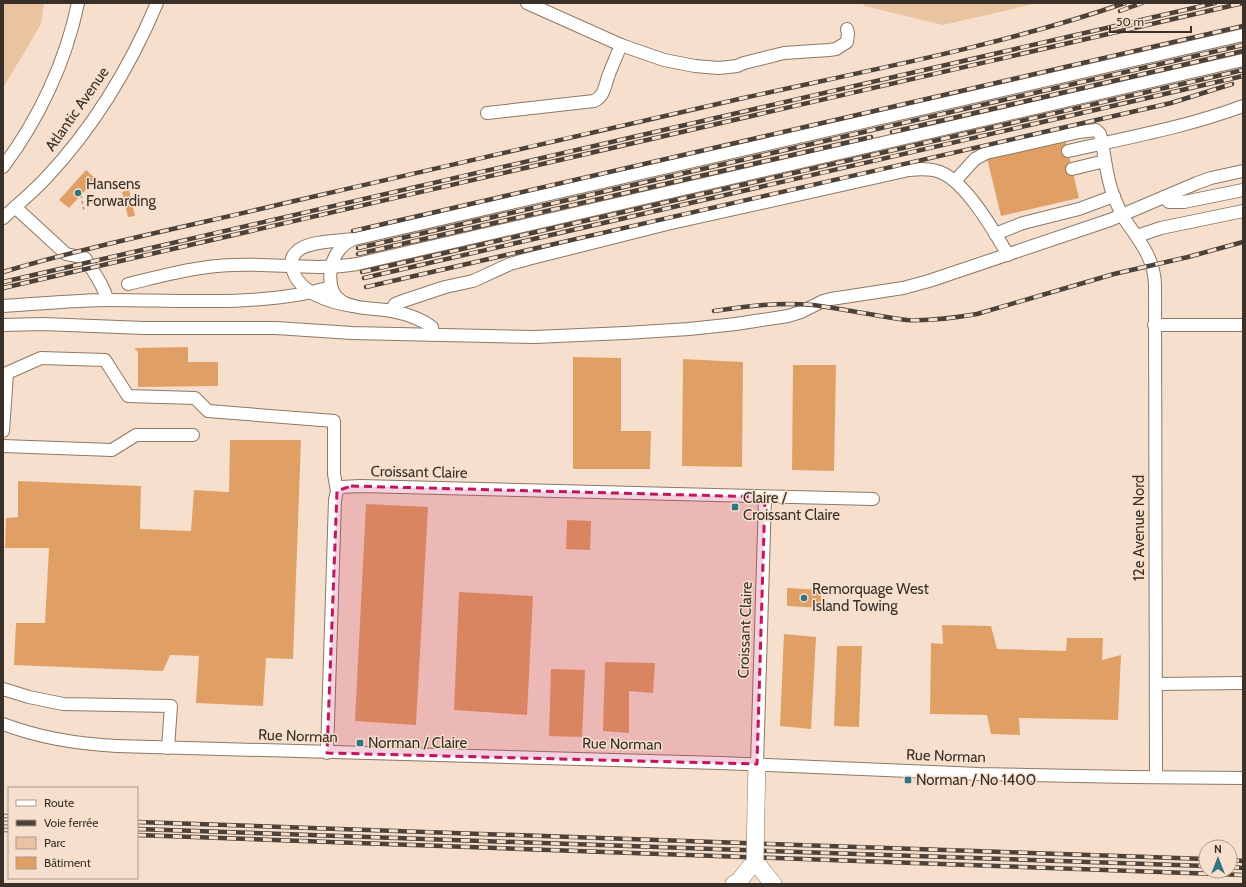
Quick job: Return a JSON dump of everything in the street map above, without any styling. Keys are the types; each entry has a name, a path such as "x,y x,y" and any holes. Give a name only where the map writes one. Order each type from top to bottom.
{"highway":[{"path":"734,884 739,881 755,864 757,764"},
{"path":"755,864 773,884"}],"street":[{"path":"3,167 29,126 57,71 68,44 78,3"},
{"name":"Atlantic Avenue","path":"3,218 44,180 85,131 130,60 142,38 157,3"},
{"path":"527,3 621,45 664,60 695,66 719,68 737,66 784,53 836,49 846,42 848,34 847,29"},
{"path":"432,334 432,327 426,322 408,315 336,303 312,293 305,288 296,277 291,266 293,256 300,249 316,244 354,239 1243,35"},
{"path":"487,113 594,101 604,91 608,74 615,62 621,45"},
{"path":"128,284 210,266 247,264 331,267 358,264 1243,60"},
{"path":"1068,151 1202,119 1243,106"},
{"path":"955,182 975,159 986,153 1090,130 1098,131 1102,143"},
{"name":"12e Avenue Nord","path":"1102,143 1114,196 1122,215 1148,255 1155,279 1156,777"},
{"path":"1072,169 1105,161"},
{"path":"390,311 395,304 400,302 445,287 473,281 517,262 667,224 900,171 920,169 934,170 947,176 955,182 971,199 1008,255"},
{"path":"3,325 44,324 144,328 276,328 352,333 535,337 689,329 771,319 801,312 823,301 831,299 903,288 929,281 1122,215 1211,178 1243,171"},
{"path":"1164,197 1169,202 1184,202 1243,190"},
{"path":"995,234 1023,223 1079,209 1114,196"},
{"path":"16,207 66,254 85,258 100,282 107,300"},
{"path":"1137,236 1161,228 1243,211"},
{"path":"353,306 339,300 335,296 330,277 331,267 339,250 347,242 354,239"},
{"path":"3,306 107,300 246,300 312,293 332,287"},
{"path":"1154,325 1243,325"},
{"path":"3,432 7,373 41,358 105,360 128,396 195,398 208,411 334,421 334,474 337,491 335,507 327,753"},
{"path":"3,446 112,450 136,434 193,435"},
{"name":"Croissant Claire","path":"337,491 341,487 351,486 873,499"},
{"name":"Croissant Claire","path":"757,764 765,497"},
{"path":"1156,684 1243,683"},
{"path":"3,689 29,697 63,704 172,706 168,748"},
{"name":"Rue Norman","path":"3,724 44,737 71,742 168,748 757,764 973,774 1243,778"}],"path":[{"path":"81,195 84,211"}],"highlighted area":[{"path":"351,486 765,497 757,764 327,753 337,491"}],"green space":[{"path":"3,3 44,3 41,24 3,88"},
{"path":"861,3 1038,3 943,25 865,6"}],"building":[{"path":"1065,139 1079,198 1001,216 987,158"},
{"path":"86,170 96,179 69,208 59,200"},
{"path":"129,190 135,216 128,217 122,192"},
{"path":"188,347 188,362 218,362 218,386 138,387 138,352 134,348"},
{"path":"573,357 621,358 621,431 651,431 650,469 573,469"},
{"path":"683,359 743,362 742,467 682,466"},
{"path":"793,365 836,365 834,471 792,470"},
{"path":"230,440 301,440 293,659 266,658 263,706 196,703 199,656 170,655 163,671 14,665 16,623 45,623 49,548 5,548 6,518 18,517 18,481 141,486 140,529 191,531 194,490 229,492"},
{"path":"366,504 428,507 416,725 355,721"},
{"path":"567,520 591,521 590,550 566,549"},
{"name":"Remorquage West Island Towing","path":"787,588 821,590 821,608 787,606"},
{"path":"459,592 533,596 527,715 454,710"},
{"path":"942,625 991,626 997,649 1066,651 1067,638 1103,638 1102,660 1121,655 1118,720 1019,718 1020,735 991,734 987,715 930,714 931,643 943,644"},
{"path":"784,634 816,637 811,729 780,726"},
{"path":"837,646 862,646 859,727 834,726"},
{"path":"605,662 655,663 653,693 629,691 629,733 603,731"},
{"path":"551,669 585,670 582,737 549,736"}],"railway":[{"path":"3,272 74,252 146,235 986,44 1079,18 1125,3"},
{"path":"1120,11 1142,3"},
{"path":"3,282 1215,3"},
{"path":"3,288 1243,3"},
{"path":"353,231 1243,26"},
{"path":"358,248 1243,45"},
{"path":"892,132 1243,51"},
{"path":"362,272 1243,70"},
{"path":"364,278 1243,76"},
{"path":"366,287 1171,103 1232,84"},
{"path":"358,254 871,137"},
{"path":"714,311 763,305 800,304 907,320 951,318 977,314 1114,274 1188,257 1243,242"},
{"path":"3,816 8,816"},
{"path":"138,822 1198,859"},
{"path":"3,823 8,823"},
{"path":"138,829 1198,866"},
{"path":"3,830 8,830"},
{"path":"138,835 1243,875"},
{"path":"1238,861 1243,861"},
{"path":"1238,868 1243,868"}],"place":[{"name":"Hansens Forwarding","path":"78,193"},
{"name":"Claire / Croissant Claire","path":"735,507"},
{"name":"Remorquage West Island Towing","path":"804,598"},
{"name":"Norman / Claire","path":"360,743"},
{"name":"Norman / No 1400","path":"908,780"}]}
